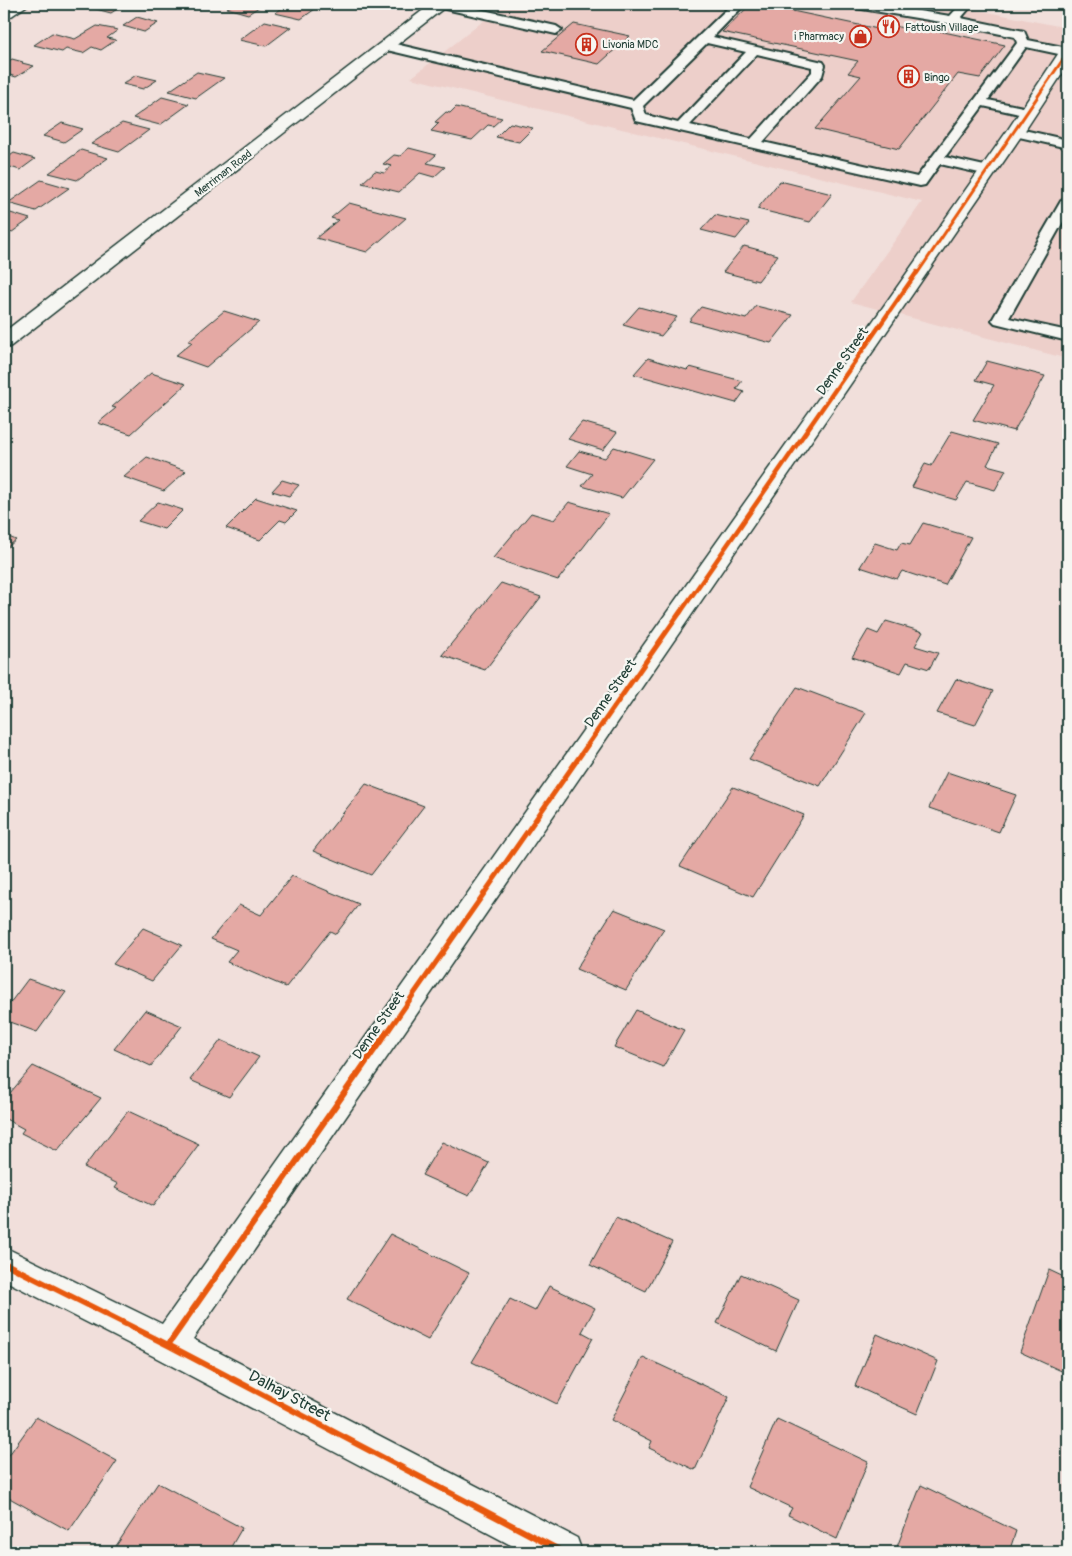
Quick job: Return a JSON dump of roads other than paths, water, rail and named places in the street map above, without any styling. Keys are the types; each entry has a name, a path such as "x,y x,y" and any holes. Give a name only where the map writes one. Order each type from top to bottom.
{"street":[{"path":"4,14 20,4"},
{"name":"Merriman Road","path":"6,337 441,4"},
{"name":"Denne Street","path":"168,1345 988,171 1068,52"},
{"name":"Dalhay Street","path":"4,1263 168,1345 562,1552"}],"lane":[{"path":"441,4 556,30"},
{"path":"636,105 738,4"},
{"path":"856,4 953,20 1020,34 1024,44"},
{"path":"953,20 967,4"},
{"path":"703,38 819,65 818,73 754,144"},
{"path":"636,105 641,118 920,182 1024,44"},
{"path":"1024,44 1068,52"},
{"path":"387,46 636,105"},
{"path":"681,127 754,50"},
{"path":"980,102 1068,144"},
{"path":"937,159 988,171"},
{"path":"1068,201 1000,320 1068,336"}],"place":[{"name":"Fattoush Village","path":"889,27"},
{"name":"i Pharmacy","path":"860,36"},
{"name":"Livonia MDC","path":"586,44"},
{"name":"Bingo","path":"908,77"}]}
